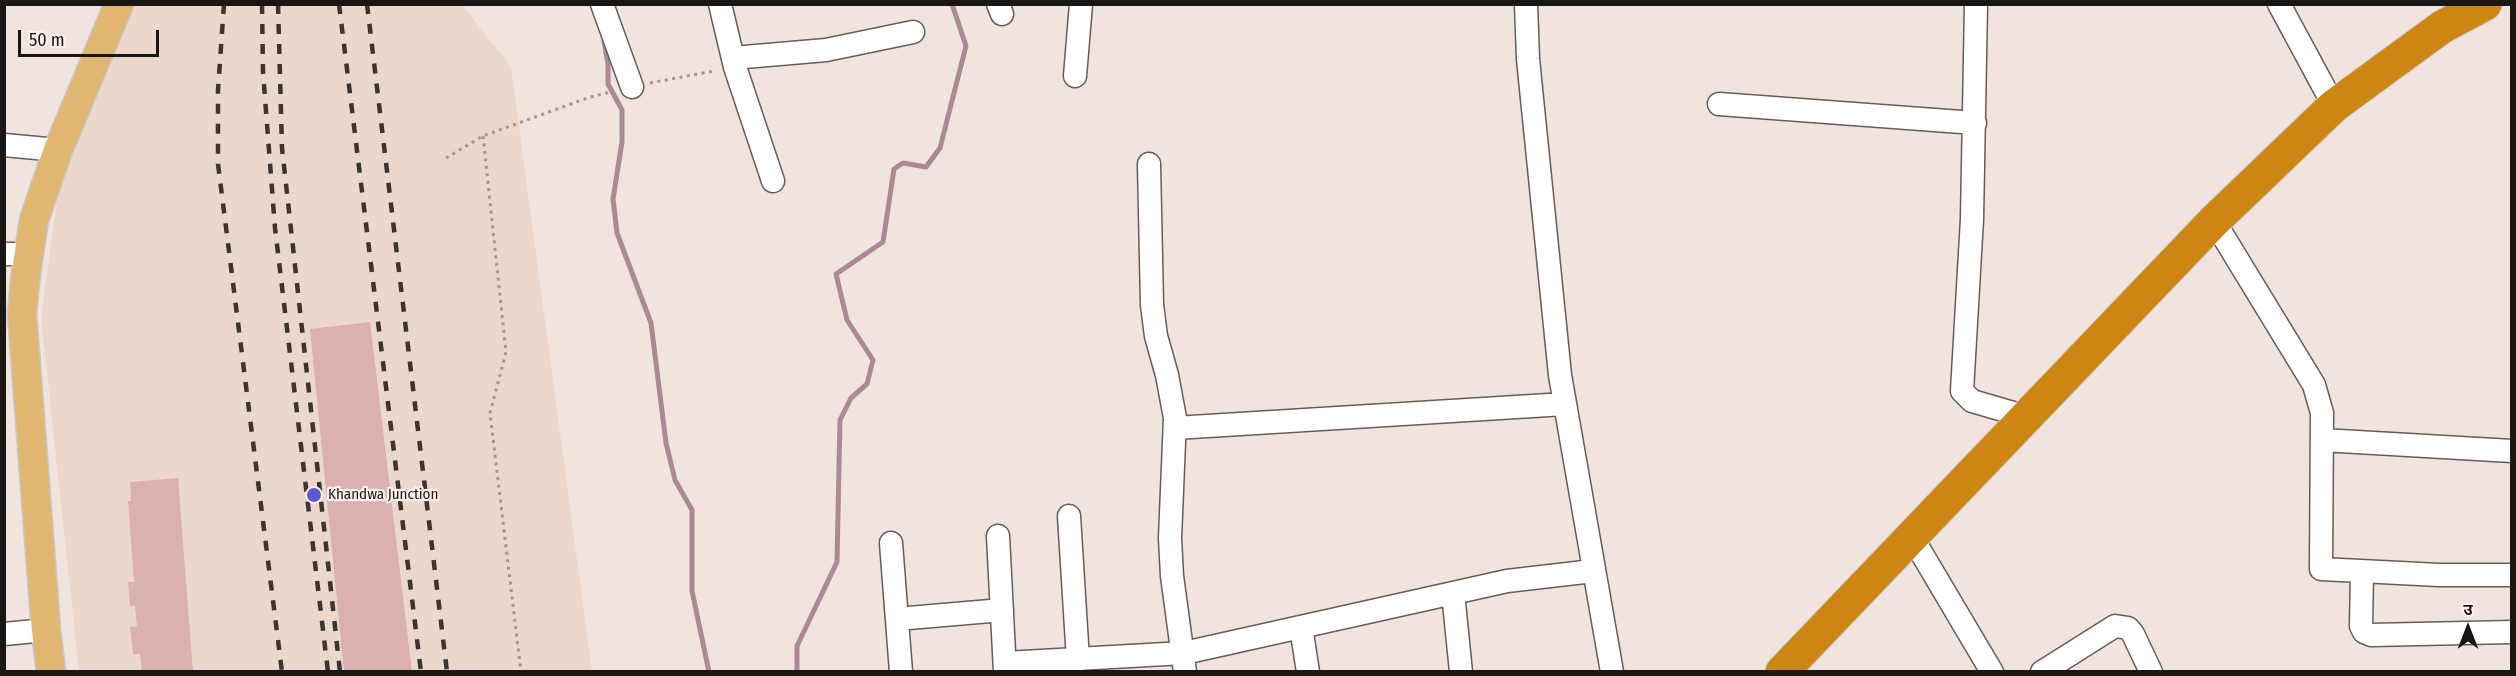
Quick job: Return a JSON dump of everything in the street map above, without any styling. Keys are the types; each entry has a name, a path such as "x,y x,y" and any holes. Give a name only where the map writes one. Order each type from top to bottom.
{"highway":[{"path":"1782,672 2214,221 2334,106 2442,27 2485,4"}],"main road":[{"path":"51,672 16,254 34,220 58,150 118,4"}],"street":[{"path":"602,4 632,87"},
{"path":"720,4 734,63 773,181"},
{"path":"1075,76 1081,4"},
{"path":"1526,4 1528,59 1543,216 1565,404 1612,672"},
{"path":"1976,4 1975,123 1962,391 1972,401 2027,417"},
{"path":"2279,4 2334,106"},
{"path":"734,63 826,50 913,32"},
{"path":"1719,104 1975,123"},
{"path":"4,145 58,150"},
{"path":"1149,164 1152,305 1156,336 1174,404 1170,538 1172,576 1184,662"},
{"path":"2214,221 2314,386 2322,414 2321,570 2439,575 2511,575"},
{"path":"1175,428 1565,404"},
{"path":"2322,440 2511,451"},
{"path":"1069,516 1078,660"},
{"path":"998,536 1005,667 1078,660 1184,662 1301,627 1506,581 1593,571"},
{"path":"1912,537 1992,672"},
{"path":"891,543 901,672"},
{"path":"2362,572 2361,626 2364,632 2370,635 2511,632"},
{"path":"1453,593 1461,672"},
{"path":"897,619 1002,610"},
{"path":"2042,672 2115,626 2128,628 2133,634 2151,672"},
{"path":"1301,627 1308,672"},
{"path":"4,634 46,630"}],"path":[{"path":"632,87 734,63"},
{"path":"446,158 483,136 590,98"},
{"path":"483,136 506,352 490,414 521,672"}],"shaded area":[{"name":"Khandwa Junction","path":"131,5 462,5 511,67 592,671 79,672 41,318 58,191 101,72"}],"building":[{"path":"370,322 412,672 344,672 310,329"},
{"path":"178,478 193,672 142,672 140,654 133,654 130,627 137,626 135,606 130,606 128,582 134,582 128,501 131,501 130,482"}],"waterway":[{"path":"797,672 797,646 837,562 840,420 851,398 867,384 873,360 847,320 836,274 883,242 894,169 903,163 926,167 940,148 966,46 952,4"},
{"path":"604,41 608,64 608,84 622,110 622,142 613,199 617,233 651,323 666,443 675,480 692,510 692,591 709,672"}],"railway":[{"path":"224,4 218,90 218,164 282,672"},
{"path":"262,4 263,72 275,228 328,672"},
{"path":"278,4 282,148 340,672"},
{"path":"339,4 421,672"},
{"path":"367,4 447,672"}],"place":[{"name":"Khandwa Junction","path":"314,495"}]}
